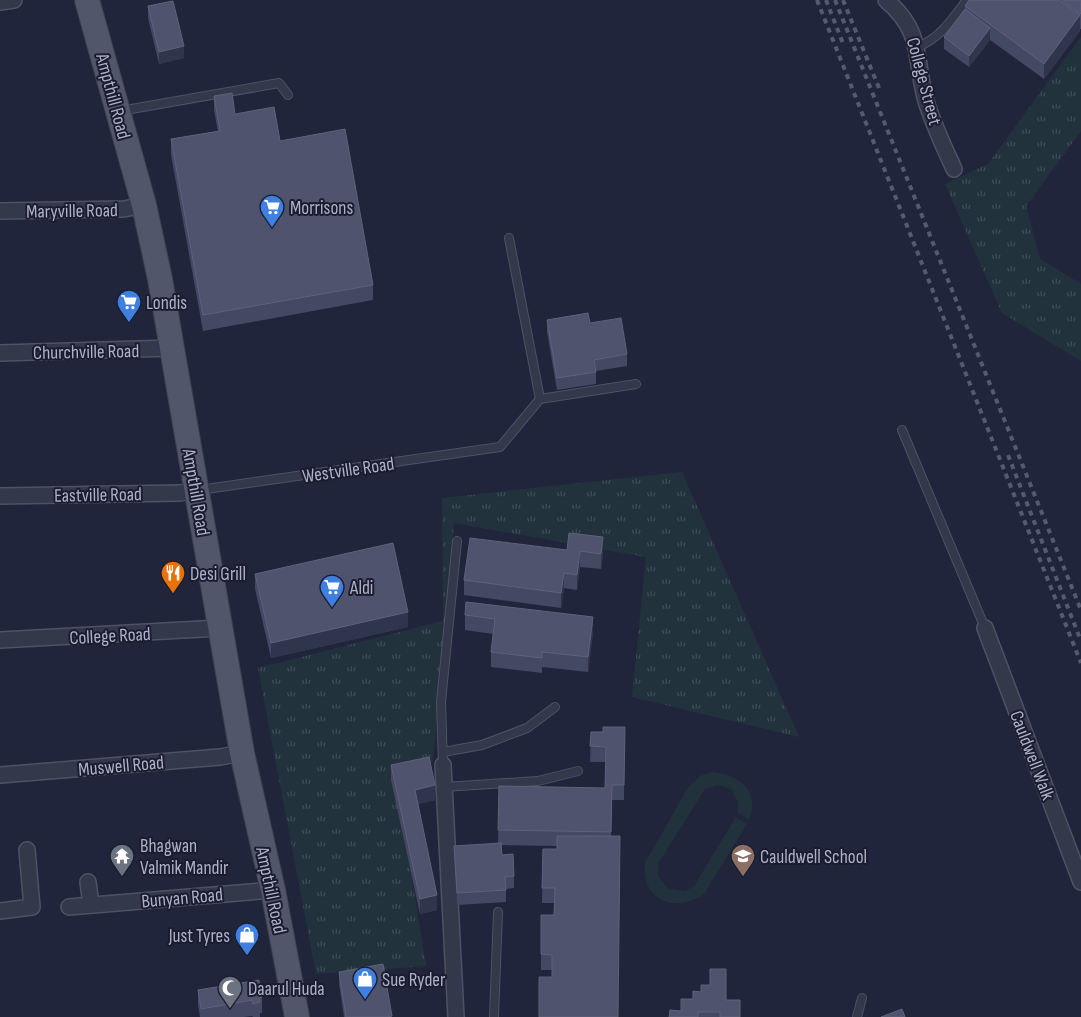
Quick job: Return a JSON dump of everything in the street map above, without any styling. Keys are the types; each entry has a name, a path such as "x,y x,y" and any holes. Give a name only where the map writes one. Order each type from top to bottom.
{"main road":[{"name":"Ampthill Road","path":"87,0 144,206 173,348 242,753 273,890 297,1017"}],"street":[{"path":"0,2 14,0"},
{"name":"College Street","path":"886,0 909,23 917,47 922,85 929,113 954,169"},
{"name":"Maryville Road","path":"0,211 124,209 144,206"},
{"name":"Churchville Road","path":"0,353 173,348"},
{"name":"Eastville Road","path":"0,496 180,493 197,490"},
{"name":"College Road","path":"0,640 220,628"},
{"name":"Cauldwell Walk","path":"985,628 1081,882"},
{"name":"Muswell Road","path":"0,775 220,757 242,753"},
{"path":"443,758 456,1017"},
{"path":"0,911 32,907 27,850"},
{"path":"88,882 91,905"},
{"name":"Bunyan Road","path":"69,907 273,890"}],"lane":[{"path":"917,47 927,44 940,34 967,0"},
{"path":"118,112 279,83 288,95"},
{"path":"510,238 540,399 636,384"},
{"name":"Westville Road","path":"197,490 500,447 540,399"},
{"path":"902,430 985,628"},
{"path":"457,541 441,702 443,758 528,728 555,707"},
{"path":"444,787 538,781 578,771"},
{"path":"494,1017 498,912"},
{"path":"857,1017 862,998"}],"green space":[{"path":"1081,37 1081,131 1026,206 1040,259 1081,284 1081,361 1002,313 945,184 988,164"},
{"path":"682,472 799,737 632,697 646,557 454,523 433,762 395,771 426,966 316,974 258,668 443,621 442,498"},
{"path":"712,772 731,776 745,786 750,793 752,801 749,820 738,813 738,802 731,789 717,785 705,789 659,862 658,876 667,888 685,891 694,886 736,817 747,824 704,894 682,903 662,900 649,887 645,876 645,863 689,786 700,776"}],"building":[{"path":"969,0 1059,0 1080,15 1044,64 965,6"},
{"path":"1062,0 1081,0 1081,14"},
{"path":"173,1 184,46 159,52 148,6"},
{"path":"965,9 990,28 969,56 944,37"},
{"name":"Morrisons","path":"232,93 235,114 274,107 280,141 345,129 373,285 203,315 171,139 220,131 214,96"},
{"path":"588,313 590,323 621,318 627,354 594,360 596,372 557,378 547,320"},
{"path":"569,533 603,537 601,554 580,551 577,575 564,573 561,593 464,580 470,538 567,550"},
{"name":"Aldi","path":"393,543 408,612 271,643 255,574"},
{"path":"466,602 593,617 588,657 542,652 542,658 491,652 495,619 465,615"},
{"path":"603,727 625,727 624,785 612,785 611,832 498,830 499,786 605,788 606,747 590,746 591,732 603,732"},
{"path":"429,757 435,785 415,790 437,895 420,899 391,765"},
{"path":"557,836 620,836 618,1017 539,1017 539,977 552,977 552,955 541,954 541,915 554,915 555,888 542,888 543,849 557,849"},
{"path":"501,843 502,855 513,854 514,876 505,877 506,890 457,893 454,846"},
{"name":"Sue Ryder","path":"383,964 392,1016 346,1017 339,972"},
{"path":"710,969 726,969 726,1000 740,1000 740,1017 720,1017 720,1012 698,1012 698,1017 669,1017 670,1010 681,1011 681,999 693,999 693,991 701,992 701,985 710,985"},
{"path":"259,980 262,997 259,998 260,1002 253,1004 252,1000 201,1009 198,990"},
{"path":"902,1009 905,1017 881,1017"}],"railway":[{"path":"817,0 1081,663"},
{"path":"826,0 844,46"},
{"path":"835,0 1081,610"},
{"path":"843,0 879,88"},
{"path":"1008,455 1081,641"}],"place":[{"name":"Morrisons","path":"272,228"},
{"name":"Londis","path":"129,323"},
{"name":"Desi Grill","path":"173,594"},
{"name":"Aldi","path":"332,608"},
{"name":"Bhagwan Valmik Mandir","path":"122,877"},
{"name":"Cauldwell School","path":"743,877"},
{"name":"Just Tyres","path":"247,956"},
{"name":"Sue Ryder","path":"365,1000"},
{"name":"Daarul Huda","path":"230,1009"}]}
